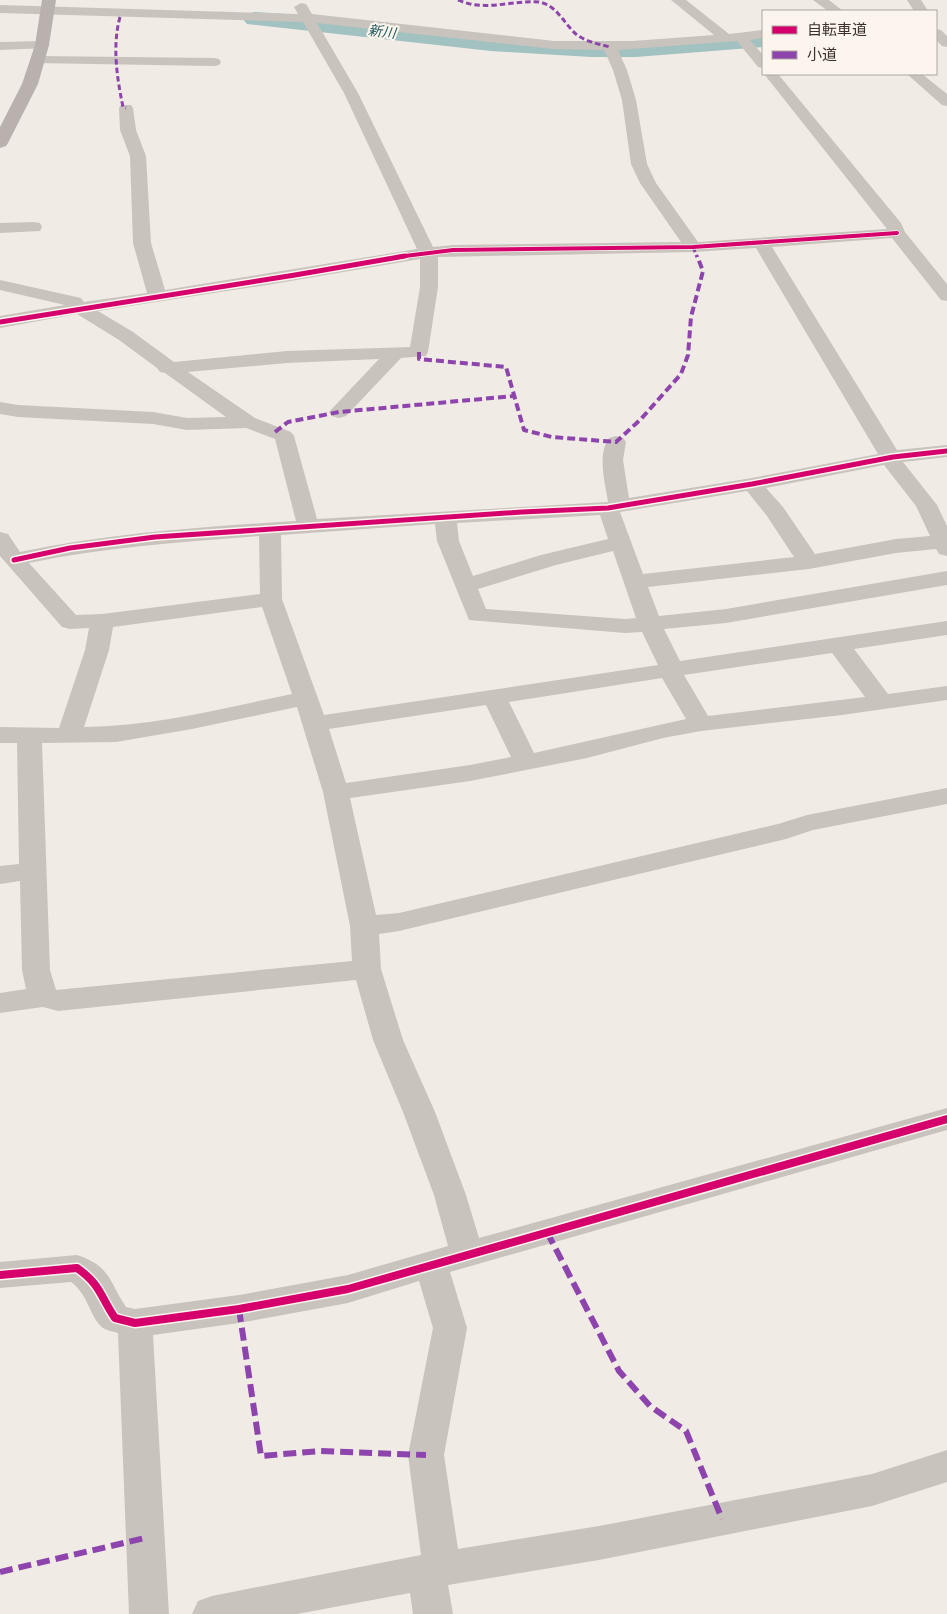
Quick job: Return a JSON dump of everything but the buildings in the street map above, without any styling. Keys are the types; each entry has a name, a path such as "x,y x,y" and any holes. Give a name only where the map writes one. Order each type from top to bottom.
{"main road":[{"path":"0,143 6,119 30,84 42,45 48,10"}],"street":[{"path":"167,368 287,357 419,352 429,287 429,257 351,93 298,0"},
{"path":"678,0 726,38"},
{"path":"820,0 835,10"},
{"path":"0,9 48,10 225,21 309,21 610,49 726,38 743,40 762,34"},
{"path":"0,15 48,10"},
{"path":"937,34 947,43"},
{"path":"743,40 762,63"},
{"path":"0,46 42,45"},
{"path":"610,49 620,70 629,100 639,164 648,183 693,247"},
{"path":"38,60 214,62"},
{"path":"772,75 895,227 897,233 947,296"},
{"path":"915,75 947,102"},
{"path":"126,108 128,130 138,156 142,243 157,295"},
{"path":"0,228 34,227"},
{"path":"0,322 86,306 273,279 425,252 693,247 897,233"},
{"path":"635,582 809,562 896,546 945,546 926,505 889,454 761,242"},
{"path":"0,285 86,306 167,368 248,422 284,436 308,526"},
{"path":"339,412 397,352"},
{"path":"0,408 18,411 153,418 187,424 248,422"},
{"path":"616,442 613,460 614,507 620,543 650,624 672,673 701,724"},
{"path":"14,560 109,542 155,537 614,507 752,484 891,457 947,450"},
{"path":"752,484 775,512 809,562"},
{"path":"445,517 448,541 477,615 625,626 726,616 947,578"},
{"path":"270,530 271,598 315,724 336,792 364,926 367,969 388,1040 419,1112 450,1195 467,1254"},
{"path":"0,539 14,560 70,622 102,621 271,598"},
{"path":"465,586 549,560 620,543"},
{"path":"70,736 74,715 101,638 102,621"},
{"path":"315,724 947,628"},
{"path":"838,644 880,702"},
{"path":"336,792 470,773 701,724 842,708 947,693"},
{"path":"494,696 526,762"},
{"path":"0,735 70,736 116,734 192,722 306,698"},
{"path":"29,736 36,970 42,997"},
{"path":"364,926 399,922 760,838 807,823 947,796"},
{"path":"0,875 32,871"},
{"path":"0,1003 42,997 58,1001 367,969"},
{"path":"0,1275 77,1268 92,1278 101,1290 104,1302 115,1318 135,1323 239,1309 348,1289 467,1254 945,1122"},
{"path":"431,1265 450,1328 426,1455 434,1570 433,1614"},
{"path":"135,1323 149,1614"},
{"path":"212,1614 434,1570 599,1543 872,1490 947,1466"}],"waterway":[{"name":"新川","path":"255,19 291,21 491,44 591,50 636,50 762,40"}],"marked path":[{"path":"458,0 476,5 530,2 547,4 578,35 584,39 610,47"},
{"path":"120,17 116,37 116,62 123,107 126,108"},
{"path":"419,352 419,359 506,367 524,430 552,437 616,442 641,419 681,374 688,355 691,317 703,271 693,247"},
{"path":"275,432 288,422 339,412 514,396"},
{"path":"547,1232 619,1371 650,1406 686,1431 722,1519"},
{"path":"239,1309 261,1456 320,1451 426,1455"},
{"path":"0,1572 145,1538"}],"cycle path":[{"path":"0,322 430,252 453,250 693,247 897,233"},
{"path":"14,560 70,548 155,537 522,512 608,508 752,484 893,457 947,451"},
{"path":"0,1275 77,1268 91,1278 101,1291 104,1302 115,1318 135,1323 239,1309 348,1289 947,1119"}]}
